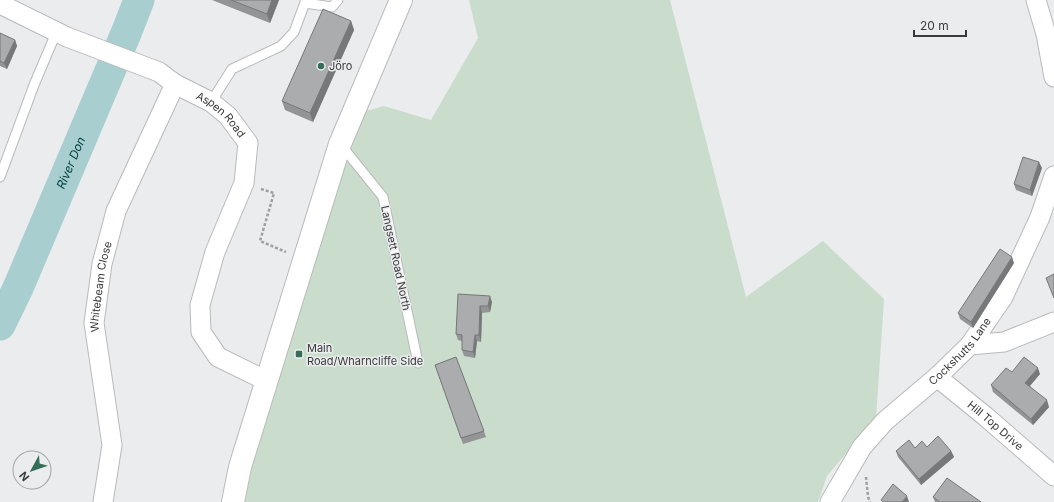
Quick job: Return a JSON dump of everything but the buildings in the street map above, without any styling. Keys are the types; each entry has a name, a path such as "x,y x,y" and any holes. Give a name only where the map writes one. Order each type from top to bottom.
{"main road":[{"path":"233,502 240,467 340,144 401,0"}],"street":[{"path":"1036,0 1046,34 1054,77"},
{"name":"Aspen Road","path":"0,4 61,35 159,72 175,84 211,102 228,116 248,144 244,183 215,252 200,305 201,332 218,357 267,381"},
{"name":"Whitebeam Close","path":"103,502 112,445 94,323 102,264 116,211 175,84"},
{"name":"Cockshutts Lane","path":"830,502 862,447 886,421 937,377 970,344 1003,297 1040,217 1054,176"},
{"path":"970,344 1004,342 1054,322"},
{"name":"Hill Top Drive","path":"937,377 985,416 1054,476"}],"lane":[{"path":"211,102 232,69 281,46 294,32 306,1 332,7 338,0"},
{"path":"0,177 34,85 61,35"},
{"name":"Langsett Road North","path":"340,144 383,197 418,362"}],"path":[{"path":"274,193 260,241 304,259"}],"green space":[{"path":"469,0 670,0 746,297 823,241 884,299 876,418 827,476 818,502 245,502 252,466 359,113 384,106 431,120 478,38"}],"waterway":[{"name":"River Don","path":"0,325 18,288 139,0"}],"place":[{"name":"Jöro","path":"321,66"},
{"name":"Main Road/Wharncliffe Side","path":"299,354"}]}
